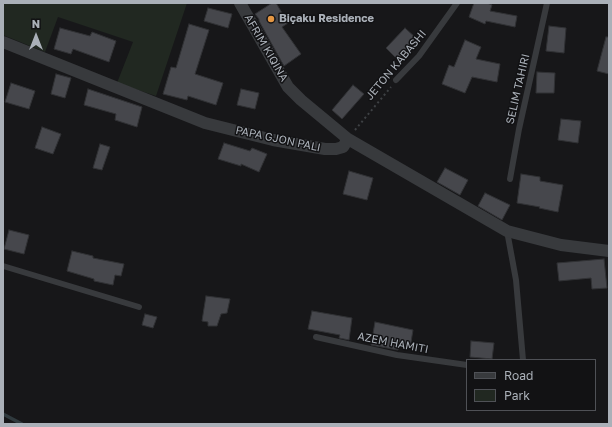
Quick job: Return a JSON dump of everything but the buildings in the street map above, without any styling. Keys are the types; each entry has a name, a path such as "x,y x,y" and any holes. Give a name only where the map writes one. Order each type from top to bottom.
{"street":[{"name":"AFRIM KIQINA","path":"240,3 288,87 301,100 348,139"},
{"name":"PAPA GJON PALI","path":"3,42 205,123 273,140 325,149 336,149 343,146 348,139"},
{"path":"348,139 507,231 561,245 609,251"}],"lane":[{"name":"JETON KABASHI","path":"396,80 419,56 456,3"},
{"name":"SELIM TAHIRI","path":"510,179 519,129 547,3"},
{"path":"507,231 516,280 523,359"},
{"path":"3,266 139,307"},
{"name":"AZEM HAMITI","path":"316,337 397,355 466,365"}],"path":[{"name":"JETON KABASHI","path":"348,139 396,80"}],"green space":[{"path":"3,3 187,3 156,96 117,83 133,42 58,17 45,52 3,35"}],"waterway":[{"path":"3,414 22,424"}],"place":[{"name":"Biçaku Residence","path":"271,19"}]}
